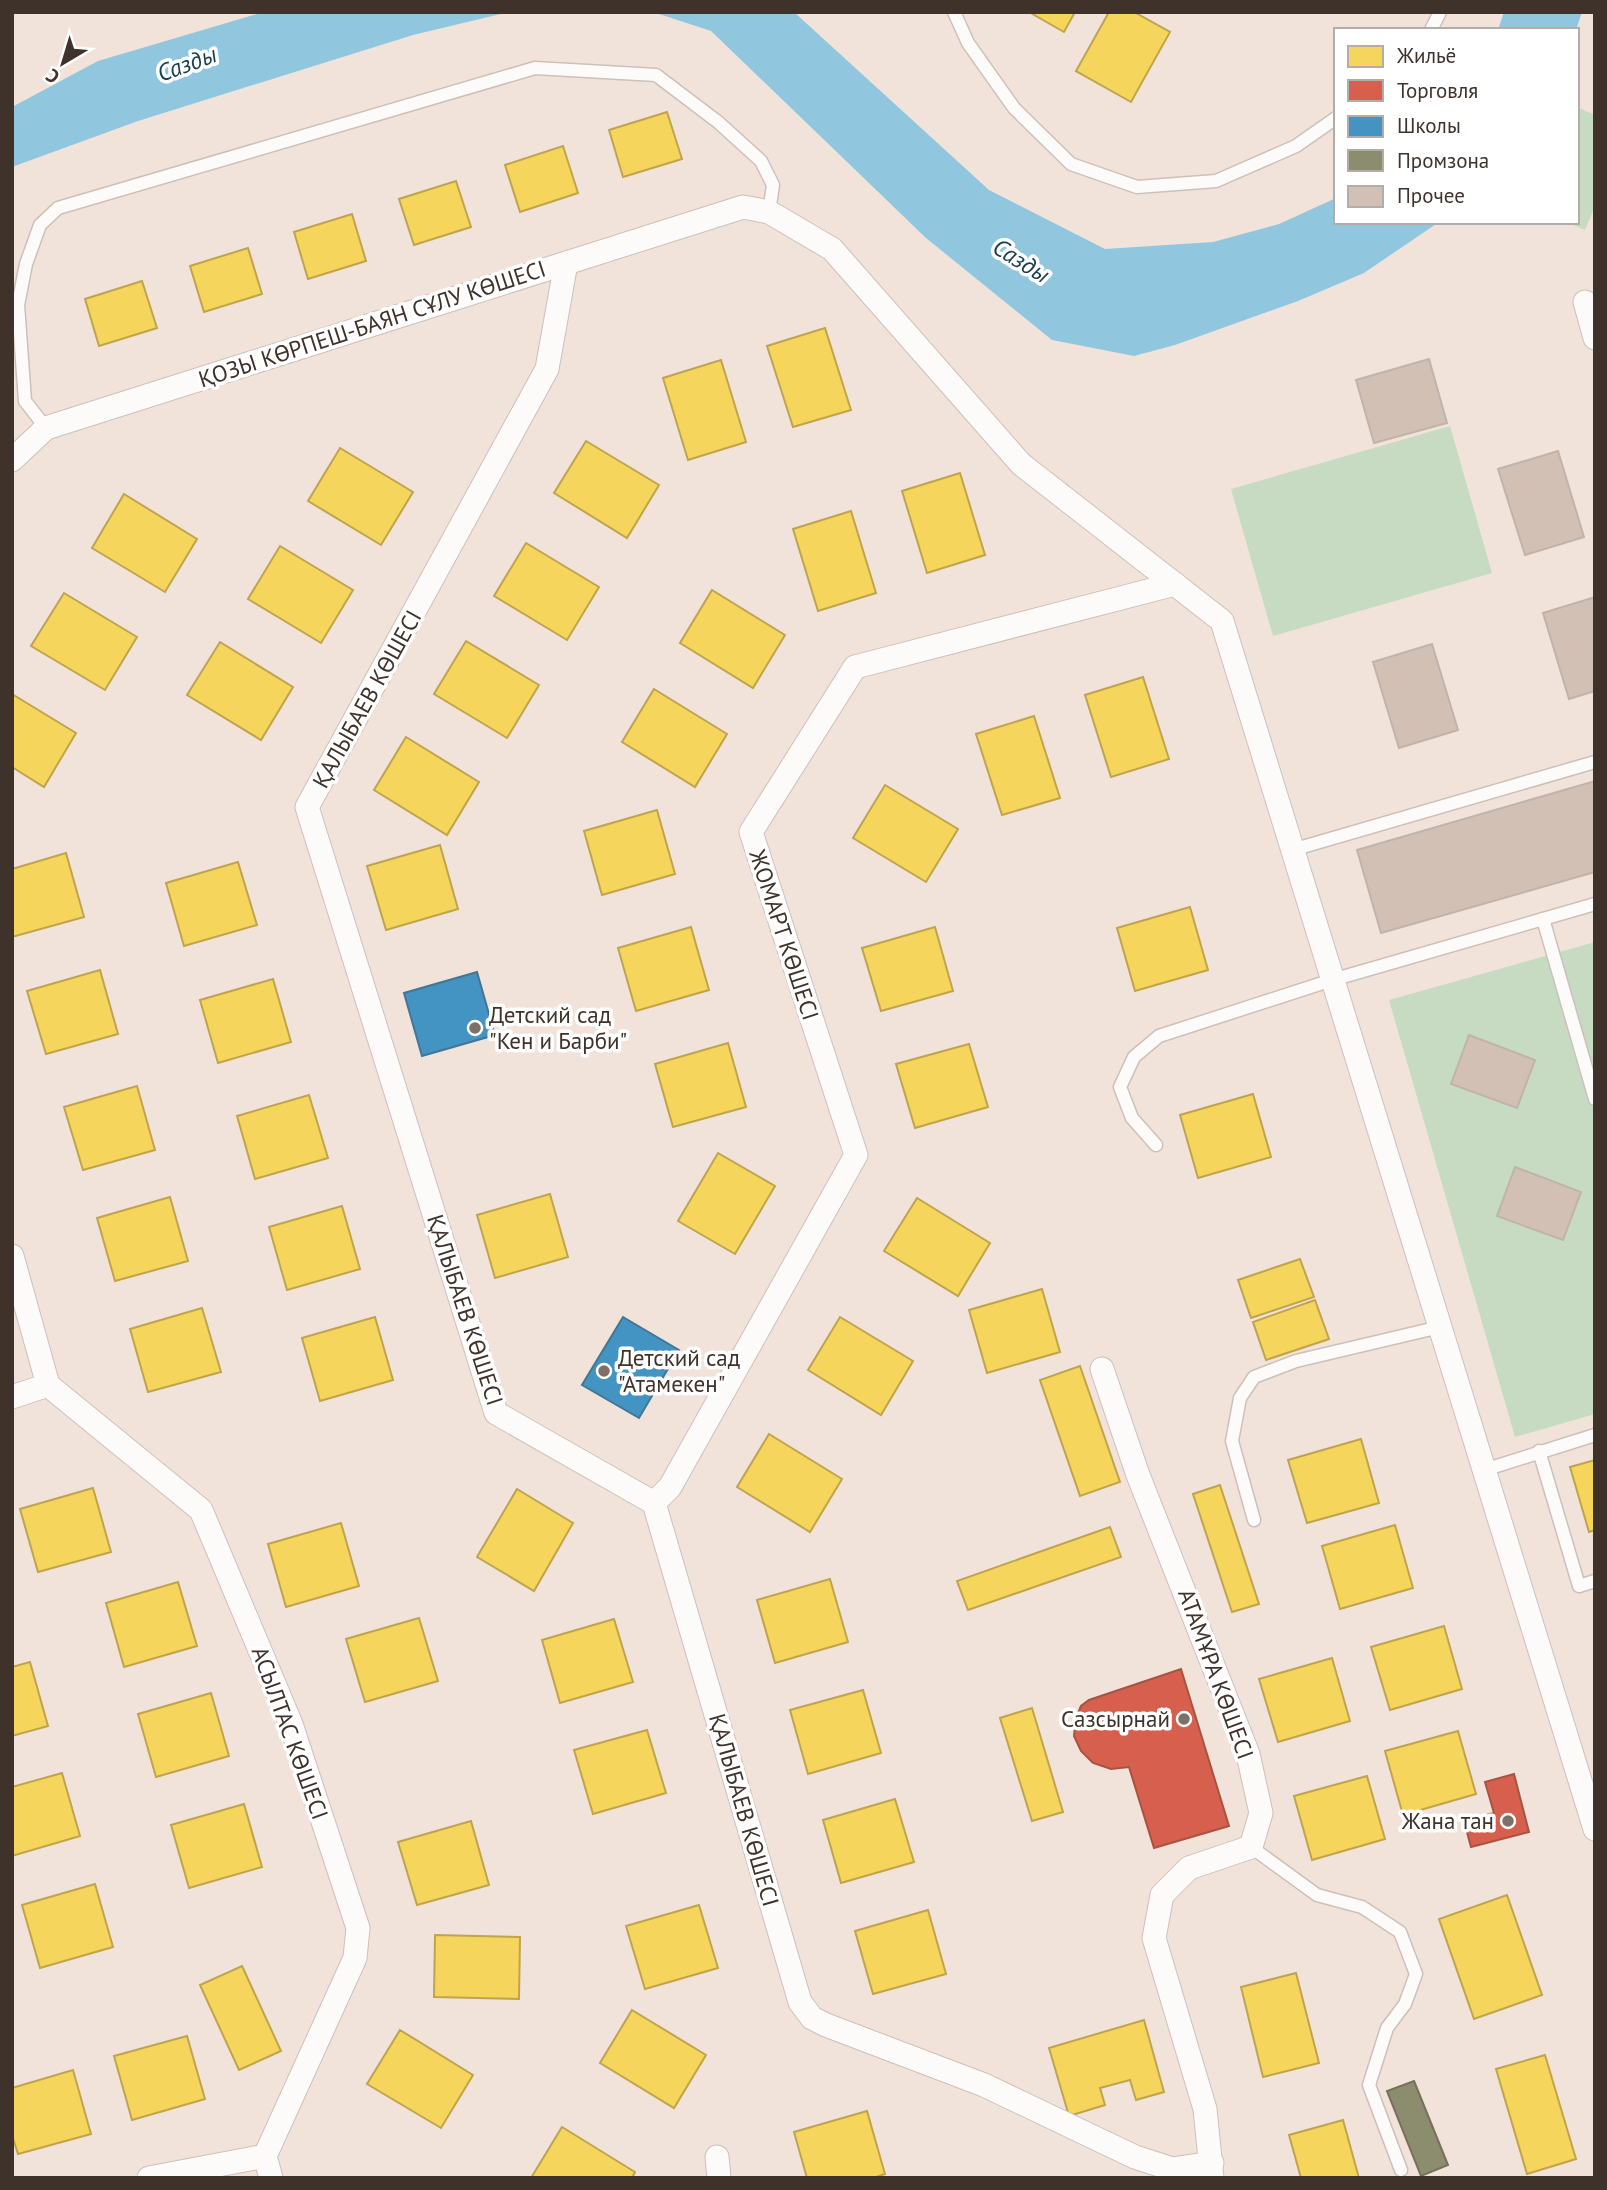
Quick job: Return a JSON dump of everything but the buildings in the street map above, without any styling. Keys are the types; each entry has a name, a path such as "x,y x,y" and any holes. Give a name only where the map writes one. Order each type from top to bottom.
{"street":[{"name":"ҚОЗЫ КӨРПЕШ-БАЯН СҰЛУ КӨШЕСІ","path":"12,460 47,428 743,207 769,212"},
{"path":"769,212 832,249 1021,464 1222,621 1595,1829"},
{"name":"ҚАЛЫБАЕВ КӨШЕСІ","path":"566,262 547,369 307,807 496,1413 654,1503 800,2002 812,2018 984,2085 1135,2157 1172,2169 1212,2171"},
{"path":"1585,302 1595,338"},
{"name":"ЖОМАРТ КӨШЕСІ","path":"654,1503 670,1486 856,1155 751,832 855,667 1175,584"},
{"path":"12,1256 48,1384 12,1397"},
{"name":"АТАМҰРА КӨШЕСІ","path":"1102,1369 1138,1475 1248,1754 1261,1814 1251,1847"},
{"name":"АСЫЛТАС КӨШЕСІ","path":"48,1384 201,1510 292,1724 358,1928 355,1958 268,2167 149,2178"},
{"path":"1212,2171 1205,2109 1154,1938 1162,1895 1189,1868 1251,1847"}],"lane":[{"path":"954,12 968,43 1014,108 1071,164 1137,187 1216,181 1296,146 1334,119"},
{"path":"1432,28 1440,12"},
{"path":"47,428 19,400 18,305 26,264 40,225 58,208 535,68 656,75 718,122 761,160 773,185 769,212"},
{"path":"1292,850 1595,762"},
{"path":"1156,1145 1132,1118 1120,1087 1134,1058 1159,1036 1332,979 1595,904"},
{"path":"1543,919 1595,1099"},
{"path":"1254,1520 1232,1441 1240,1398 1254,1377 1296,1361 1440,1327"},
{"path":"1484,1470 1595,1435"},
{"path":"1539,1451 1579,1586 1595,1581"},
{"path":"1251,1847 1317,1895 1362,1907 1400,1932 1416,1974 1405,2004 1387,2028 1369,2085 1401,2170"}],"green space":[{"path":"1579,108 1595,115 1595,206 1585,230 1571,224 1579,224"},
{"path":"1450,426 1492,573 1273,636 1231,489"},
{"path":"1595,942 1595,1414 1515,1437 1389,1000"}],"water":[{"name":"Сазды","path":"264,12 509,12 413,35 138,121 12,167 12,107 98,61"},
{"name":"Сазды","path":"653,12 794,12 989,190 1105,249 1213,242 1279,224 1334,199 1334,224 1436,224 1364,273 1298,301 1175,345 1134,356 1052,340 926,238 711,31"},
{"path":"1504,12 1582,12 1577,28 1499,28"}],"place":[{"name":"Детский сад \"Кен и Барби\"","path":"475,1028"},
{"name":"Детский сад \"Атамекен\"","path":"604,1371"},
{"name":"Сазсырнай","path":"1184,1719"},
{"name":"Жана тан","path":"1508,1821"}]}
